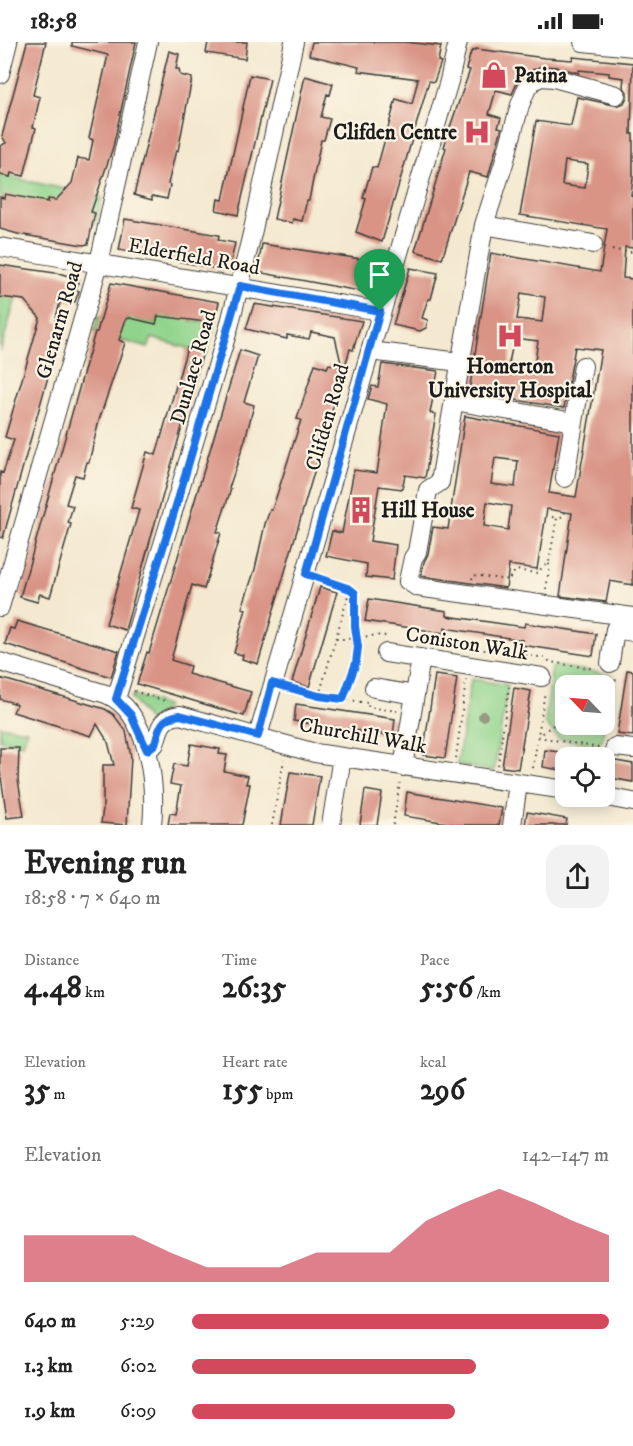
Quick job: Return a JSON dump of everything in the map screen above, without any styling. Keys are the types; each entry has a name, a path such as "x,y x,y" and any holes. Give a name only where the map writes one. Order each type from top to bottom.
{"street":[{"path":"0,74 8,42"},
{"name":"Dunlace Road","path":"116,699 180,493 240,286 294,42"},
{"name":"Clifden Road","path":"258,736 380,311 427,157 458,42"},
{"path":"583,42 633,47"},
{"name":"Glenarm Road","path":"0,607 99,263 148,44"},
{"path":"616,95 554,78 541,77 533,81 520,105 484,225 440,482 428,490 417,552 413,558 408,581 417,586 633,617"},
{"path":"484,225 593,244"},
{"name":"Elderfield Road","path":"0,247 380,311"},
{"path":"370,351 460,362"},
{"path":"565,478 583,366"},
{"path":"454,401 574,422"},
{"path":"607,668 615,629 633,632"},
{"name":"Coniston Walk","path":"386,653 511,672 547,675"},
{"path":"403,766 422,658"},
{"path":"0,662 106,694 116,699 131,715 154,740 152,825"},
{"path":"374,688 414,704"},
{"name":"Churchill Walk","path":"154,740 169,718 180,715 315,753 555,789"},
{"path":"608,744 633,749"},
{"path":"331,825 342,757"},
{"path":"512,825 518,784"},
{"path":"615,799 633,802"}],"path":[{"path":"612,250 633,252"},
{"path":"546,516 557,518 564,516 565,512"},
{"path":"544,604 557,518"},
{"path":"470,594 473,575 508,580 516,570 536,573 549,562"},
{"path":"306,574 350,589 355,593 355,626 358,647 356,663 343,699"},
{"path":"319,696 350,589"},
{"path":"455,761 468,666"},
{"path":"533,771 547,675 607,668 608,744 538,737"},
{"path":"498,768 511,672"},
{"path":"272,683 319,696 369,703 368,706 414,704"},
{"path":"538,737 555,724"},
{"path":"272,825 285,753"},
{"path":"393,825 403,766"}],"green space":[{"path":"0,175 102,197 96,224 92,223 90,212 50,199 47,205 0,197"},
{"path":"0,288 18,291 0,352"},
{"path":"134,305 135,319 156,324 160,311 172,318 173,316 191,319 191,321 216,323 207,354 152,338 148,348 94,332 98,316 125,323"},
{"path":"556,666 613,675 555,675 555,734 545,723 552,668"},
{"path":"471,679 508,685 494,771 457,765"},
{"path":"134,695 166,707 150,723 132,699"},
{"path":"0,726 27,730 23,744 0,740"},
{"path":"556,735 603,735 602,741 598,744 559,739"}],"building":[{"path":"27,42 46,42 33,95 40,97 33,127 36,128 24,176 11,173 10,177 0,175 0,146 6,143 2,136"},
{"path":"72,42 136,42 113,147 91,212 95,213 88,244 83,245 0,229 0,197 4,198 5,194 48,202 48,199 56,200 72,183 78,158 89,160 93,140 89,138 108,55 72,46"},
{"path":"208,42 247,42 245,59 206,53"},
{"path":"312,42 405,42 441,46 438,61 441,62 434,82 429,81 382,242 356,232 366,199 363,198 372,167 377,168 396,99 412,104 418,79 358,71 359,67 309,55"},
{"path":"476,49 545,58 572,60 573,57 633,63 631,195 633,196 633,248 625,247 623,278 633,279 633,585 610,581 606,602 560,596 572,513 547,509 537,569 509,565 506,588 421,576 433,527 448,529 465,416 559,433 549,493 576,497 601,350 575,347 564,408 469,392 491,253 600,272 607,229 520,215 536,121 571,126 577,97 618,106 624,103 627,97 623,86 624,78 609,76 609,73 579,70 579,73 557,67 542,66 525,73 512,94 496,90 489,114 501,118 498,127 502,128 488,177 469,172 442,259 415,251 446,148 444,147 450,127 470,70 466,69 471,52","holes":["565,161 588,164 585,188 562,185","521,293 545,297 542,322 517,319","514,338 538,341 534,367 509,363","495,458 518,461 515,487 491,484","487,502 511,506 508,530 484,526"]},
{"path":"169,51 179,54 176,69 179,69 180,75 192,78 178,151 176,150 168,184 170,185 167,199 152,196 152,200 134,195"},
{"path":"250,75 270,79 238,215 216,210 218,199 223,200"},
{"path":"305,76 333,84 330,95 327,94 321,117 330,119 324,140 321,140 309,200 307,200 302,221 293,219 292,223 274,219"},
{"path":"125,219 219,235 218,240 235,243 229,271 119,250"},
{"path":"262,244 374,261 370,293 257,272"},
{"path":"0,265 62,274 79,279 76,290 79,291 75,302 61,299 55,321 63,323 3,538 0,537 0,472 3,473 14,440 5,437 40,318 24,300 0,297"},
{"path":"410,268 438,273 431,299 428,299 422,318 428,320 426,328 420,331 393,325"},
{"path":"111,283 219,302 214,323 158,316 156,324 126,319 119,340 125,343 99,420 89,462 87,462 83,477 75,475 66,504 73,506 68,523 71,524 50,597 40,594 37,602 20,597"},
{"path":"254,304 362,321 353,350 350,349 258,664 242,659 243,655 234,653 246,609 242,608 255,569 265,524 272,510 301,420 297,419 315,364 327,368 329,364 342,367 335,337 311,332 309,339 287,335 287,339 246,329"},
{"path":"187,348 203,352 125,630 106,624 139,510 131,508 147,452 156,455"},
{"path":"240,350 258,356 244,402 254,405 217,532 221,533 204,589 192,585 171,660 190,666 188,674 251,692 244,716 137,684 147,652 149,653"},
{"path":"382,364 438,371 430,413 436,414 425,478 405,475 402,489 379,486 370,541 396,545 392,580 366,577 367,564 326,556 332,531 342,533 354,470 377,473 387,404 368,399 372,386 378,387"},
{"path":"320,587 337,592 309,687 292,682"},
{"path":"369,599 447,611 447,616 524,627 525,623 596,634 593,656 522,645 522,640 445,628 444,633 365,621"},
{"path":"17,621 119,651 111,677 5,644 10,628 14,629"},
{"path":"627,670 633,671 633,736 617,734"},
{"path":"435,675 457,678 445,758 423,755"},
{"path":"0,678 105,709 113,714 126,731 131,757 127,825 101,823 103,765 114,765 108,742 97,724 91,736 13,712 17,704 0,699"},
{"path":"514,688 531,691 518,769 502,767"},
{"path":"296,704 395,719 393,736 294,721"},
{"path":"191,744 220,749 219,754 227,755 224,771 248,776 246,784 250,784 242,825 168,825 170,813 176,814 181,786 170,784 174,764 187,766"},
{"path":"0,748 19,748 18,780 24,816 7,818 0,770"},
{"path":"545,750 555,751 555,769 543,767"},
{"path":"615,761 633,764 633,782 615,779"},
{"path":"290,772 320,776 312,825 281,825"},
{"path":"365,790 382,793 377,825 360,825"},
{"path":"407,792 502,808 499,825 459,825 404,816"},
{"path":"527,812 567,819 566,825 525,825"}],"place":[{"name":"Patina","path":"494,75"},
{"name":"Clifden Centre","path":"477,132"},
{"name":"Homerton University Hospital","path":"510,336"},
{"name":"Hill House","path":"361,510"}],"route":[{"path":"240,286 380,311 306,574 350,589 355,593 355,626 358,647 356,663 343,699 319,696 272,683 258,736 180,715 164,722 157,733 157,741 147,750 131,715 116,699 180,493 240,286"}]}
